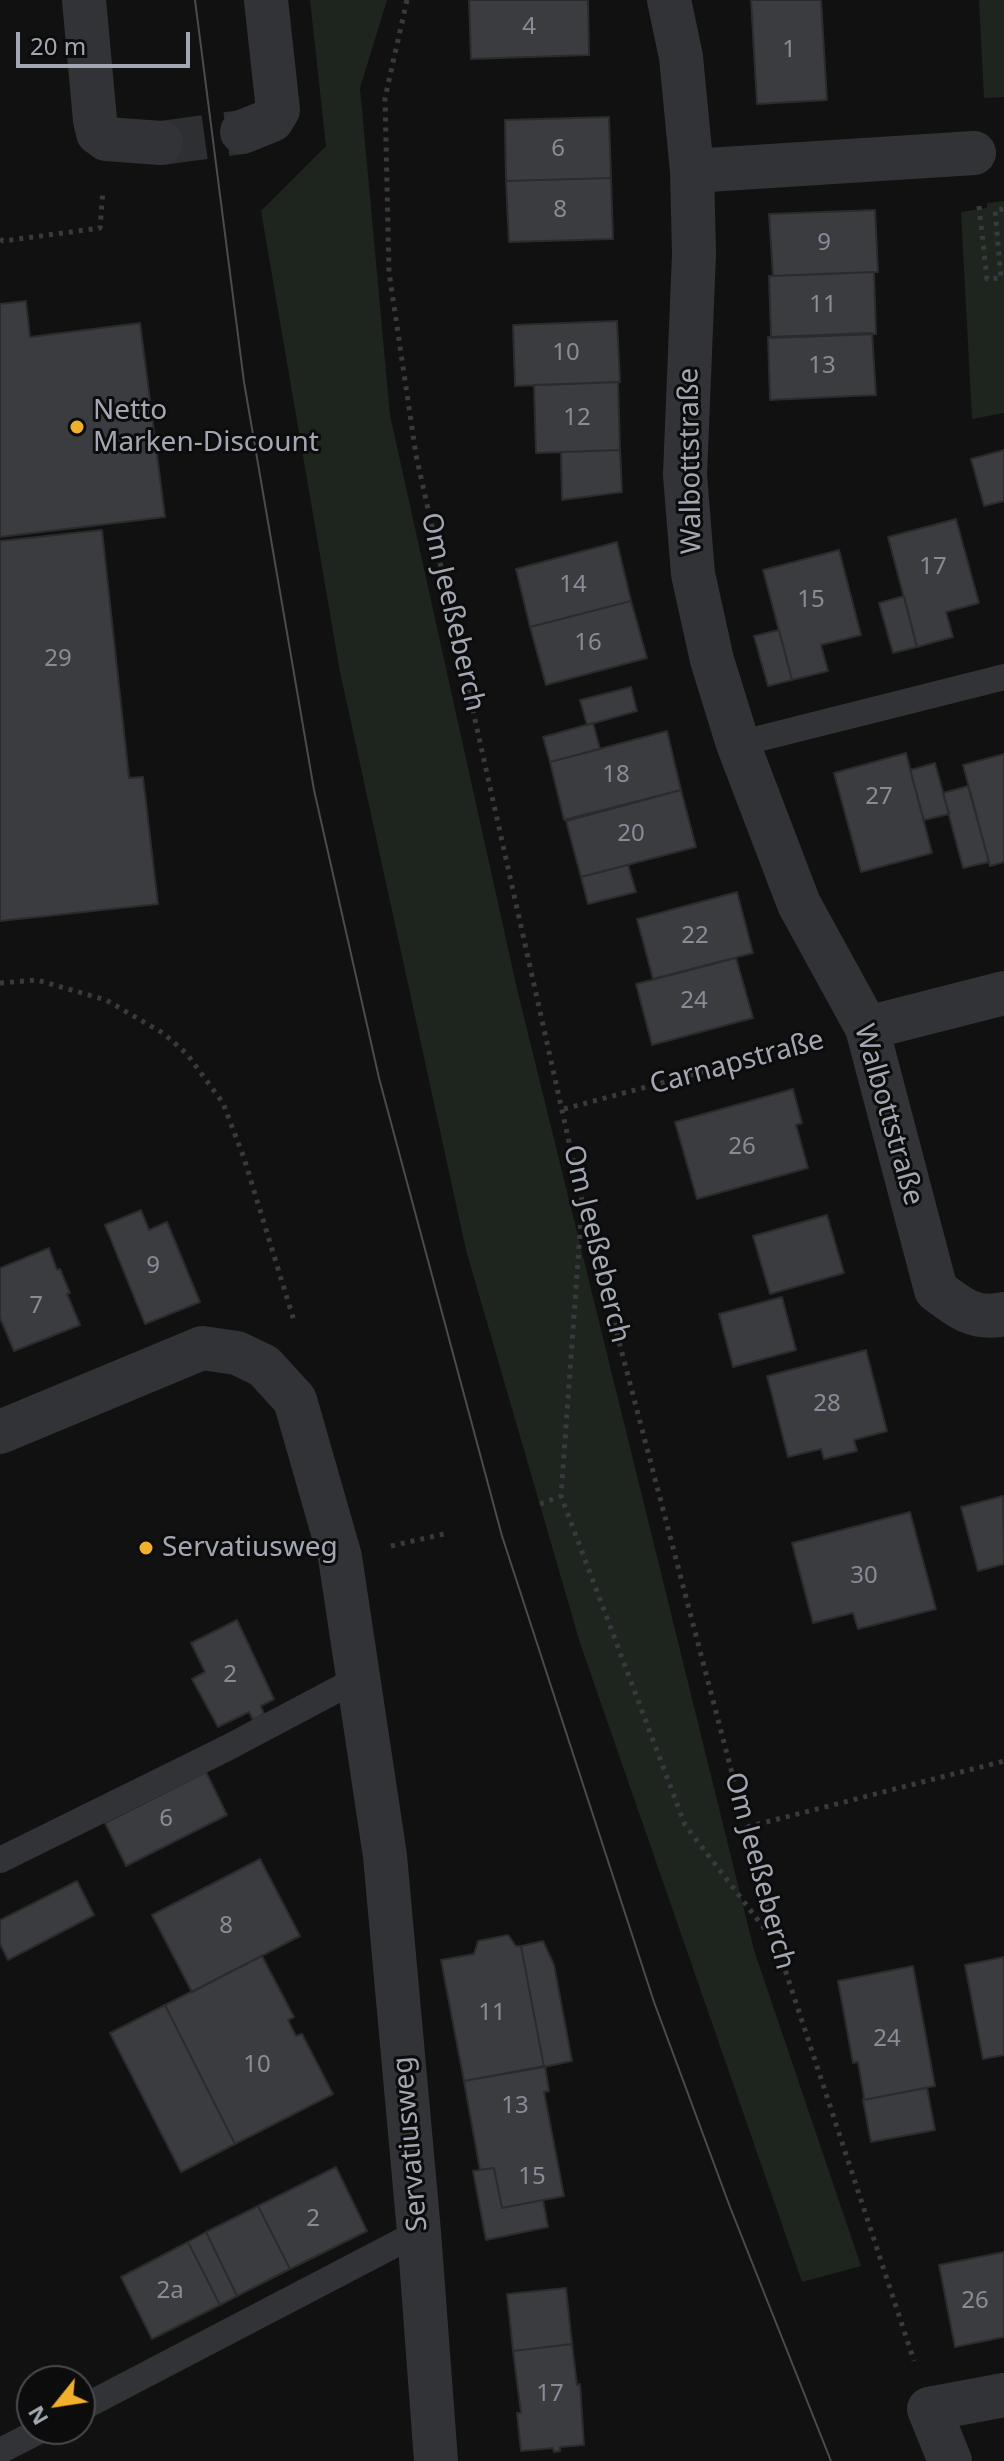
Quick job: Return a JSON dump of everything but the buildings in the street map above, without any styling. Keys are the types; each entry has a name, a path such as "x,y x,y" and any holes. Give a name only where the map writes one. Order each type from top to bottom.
{"street":[{"path":"84,0 98,133 106,139 161,143"},
{"path":"242,132 272,120 278,110 266,0"},
{"name":"Walbottstraße","path":"669,0 681,57 692,171 694,254 685,475 693,574 712,660 738,744 799,904 867,1028 936,1290 963,1311 993,1316 1004,1314"},
{"path":"692,171 974,153"},
{"path":"867,1028 1004,993"},
{"name":"Servatiusweg","path":"0,1432 202,1348 237,1353 264,1366 295,1400 333,1526 385,1856 436,2461"},
{"path":"950,2461 929,2409 1004,2395"}],"lane":[{"path":"738,744 1004,677"},
{"path":"0,1860 227,1748 359,1678"},
{"path":"96,2401 419,2232"}],"path":[{"name":"Om Jeeßeberch","path":"407,0 385,98 389,272 416,455 582,1200 777,1945 929,2409"},
{"path":"980,209 987,279 1001,278 995,210 1004,209"},
{"path":"0,239 91,230"},
{"path":"0,983 37,980 106,1000 163,1033 187,1054 223,1103 244,1158 295,1325"},
{"name":"Carnapstraße","path":"564,1109 867,1028"},
{"path":"582,1200 561,1496 685,1825 777,1945"},
{"path":"540,1504 561,1496"},
{"path":"747,1827 1004,1761"}],"shaded area":[{"path":"310,0 387,0 360,88 390,415 517,989 754,1950 861,2266 802,2282 580,1643 466,1250 340,672 261,211 326,146"},
{"path":"979,0 1004,0 1004,97 984,98"},
{"path":"1004,201 1004,413 972,419 961,212 987,208 987,203"}],"tunnel":[{"path":"161,143 242,132"}],"tram line":[{"path":"195,0 244,382 314,790 379,1078 502,1536 654,2002 730,2207 831,2461"}],"place":[{"name":"Netto Marken-Discount","path":"77,427"},
{"name":"Servatiusweg","path":"146,1548"}]}
